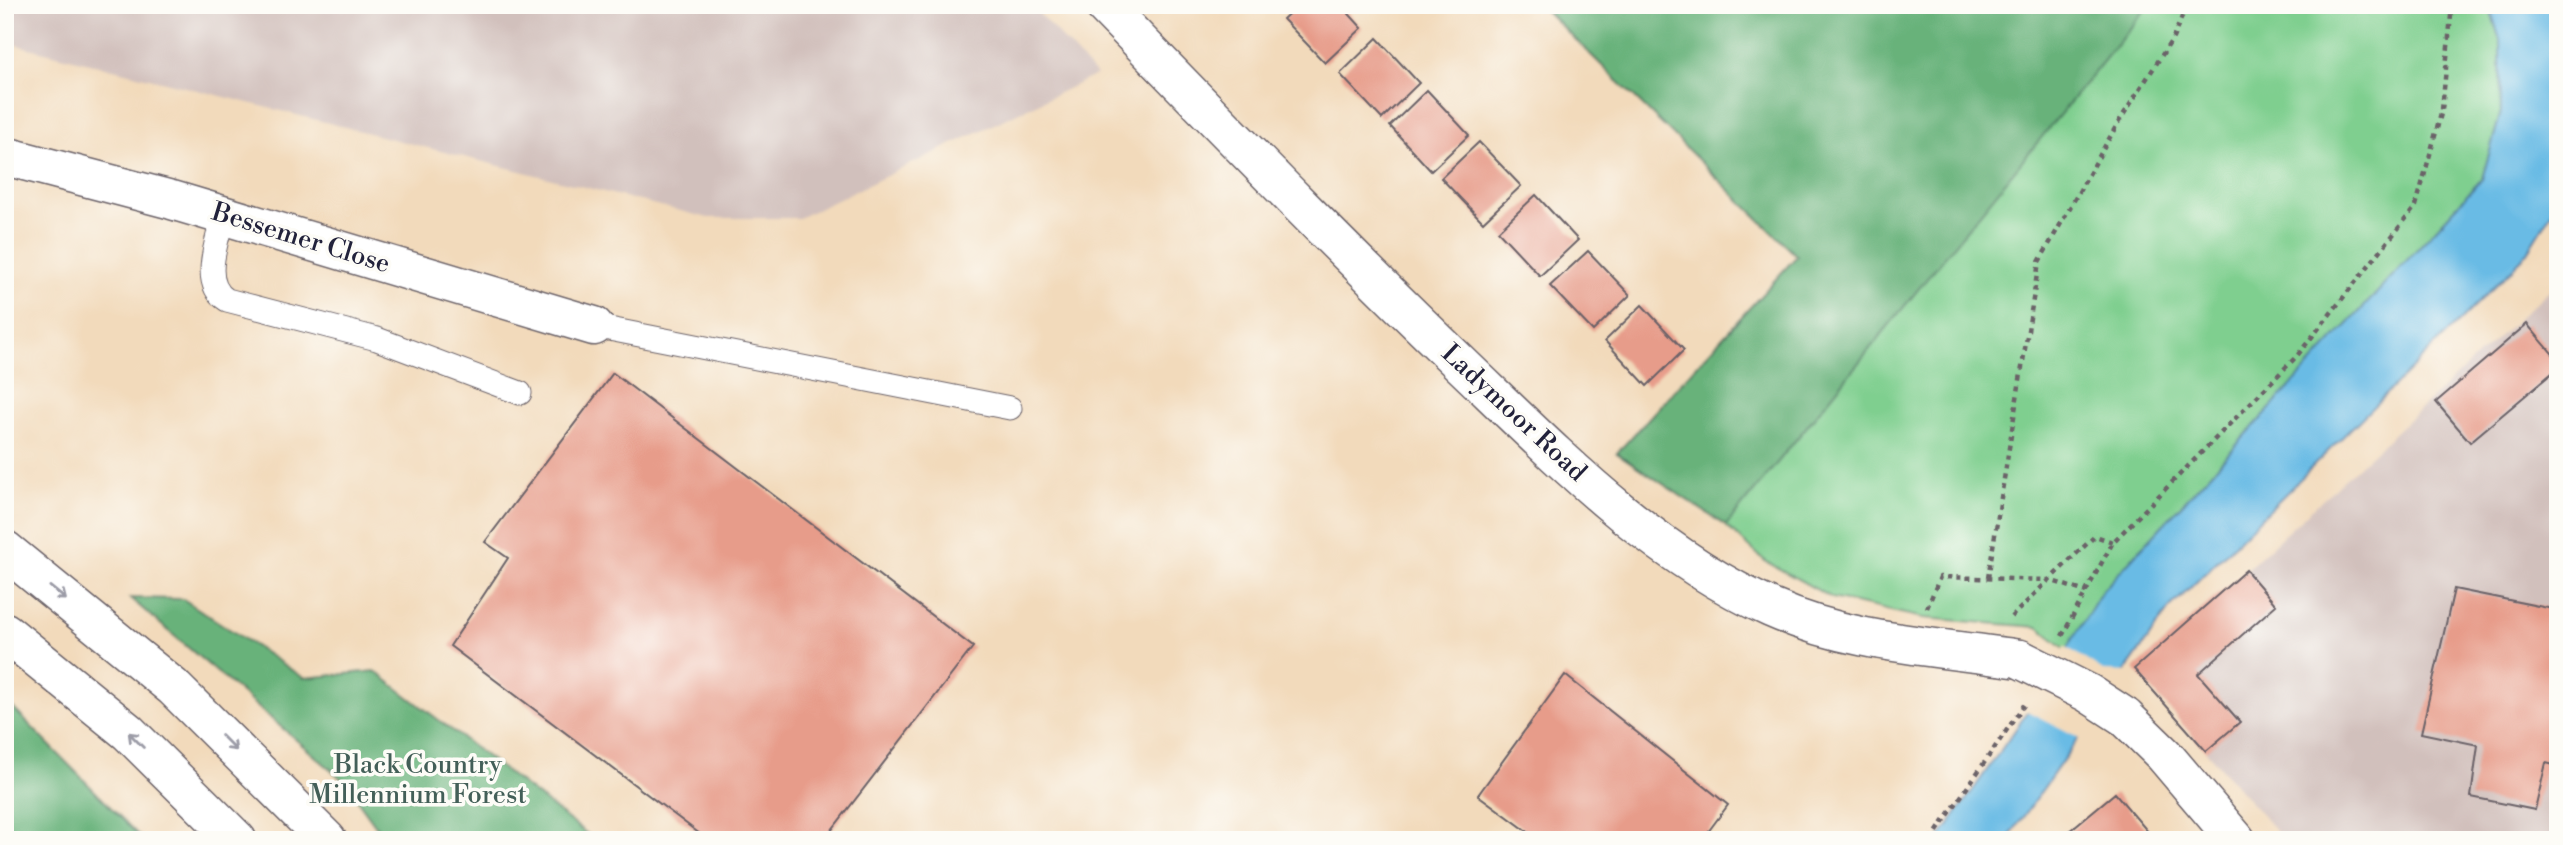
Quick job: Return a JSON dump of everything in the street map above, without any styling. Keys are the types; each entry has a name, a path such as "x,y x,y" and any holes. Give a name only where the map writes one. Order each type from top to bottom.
{"main road":[{"name":"Ladymoor Road","path":"1104,5 1367,274 1532,433 1656,538 1735,589 1769,607 1860,638 2020,659 2088,693 2125,717 2164,755 2236,840"},
{"name":"Bessemer Close","path":"5,156 223,215 594,326"},
{"path":"5,551 173,687 327,840"},
{"path":"5,632 128,732 237,840"}],"lane":[{"path":"223,215 211,278 219,295 227,300 377,339 520,393"},
{"path":"594,326 1010,408"}],"path":[{"path":"1988,578 2039,262 2118,123 2173,38 2187,5"},
{"path":"2060,640 2113,542 2296,357 2416,206 2442,110 2452,5"},
{"path":"1976,652 2095,536 2113,542"},
{"path":"1912,644 1940,577 2049,580 2086,592"},
{"path":"1931,840 2014,725 2027,701"}],"shaded area":[{"path":"5,5 1031,5 1096,75 799,218 708,218 5,42"},
{"path":"2558,282 2558,840 2284,840 2134,669 2246,570"}],"green space":[{"path":"1540,5 2489,5 2500,40 2501,112 2482,179 2102,591 2067,650 2038,627 1923,618 1832,598 1765,561 1726,526 1617,453 1797,256"},
{"path":"1540,5 2149,5 1726,526 1617,453 1797,256"},
{"name":"Black Country Millennium Forest","path":"130,598 183,599 304,678 375,671 595,840 386,840 342,779"},
{"path":"5,702 11,706 143,840 5,840"}],"water":[{"path":"2489,5 2558,5 2558,202 2523,258 2169,609 2007,840 1938,840 2036,700 2102,591 2482,179 2501,112 2500,40"}],"pier":[{"path":"2065,646 2103,671 2128,672 2082,739 2025,710"}],"building":[{"path":"1298,5 1341,5 1362,28 1325,63 1283,19"},
{"path":"1377,38 1419,83 1382,119 1340,74"},
{"path":"1427,90 1469,135 1431,171 1390,126"},
{"path":"1479,142 1521,186 1483,222 1441,178"},
{"path":"1536,195 1578,240 1540,276 1498,231"},
{"path":"1588,251 1630,295 1593,331 1550,286"},
{"path":"1642,305 1684,350 1647,386 1605,341"},
{"path":"2527,324 2558,360 2558,368 2470,442 2436,402"},
{"path":"613,373 973,647 824,840 708,840 450,646 508,558 485,542"},
{"path":"2246,570 2276,605 2198,674 2240,722 2206,751 2134,669"},
{"path":"2454,589 2558,610 2558,766 2546,763 2535,810 2471,797 2478,745 2421,733"},
{"path":"1565,675 1728,805 1702,840 1539,840 1478,795"},
{"path":"2115,793 2155,840 2064,840 2062,837"}]}
